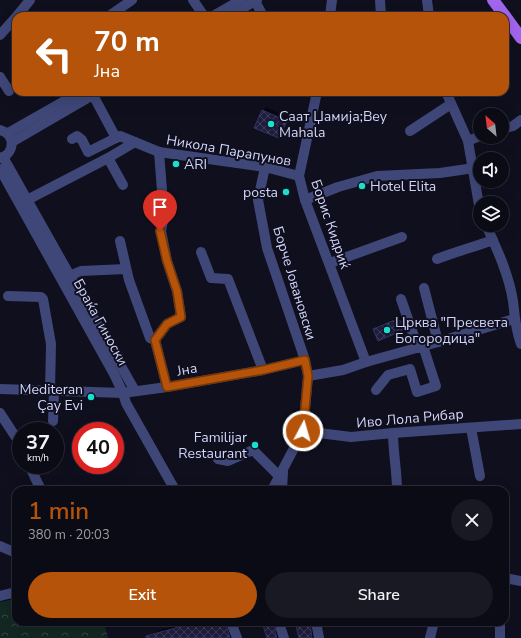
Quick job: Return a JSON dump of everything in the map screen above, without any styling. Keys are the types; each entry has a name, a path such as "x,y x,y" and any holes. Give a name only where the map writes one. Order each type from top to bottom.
{"main road":[{"path":"493,0 502,12"},
{"path":"509,22 521,38"}],"street":[{"path":"21,12 30,0"},
{"path":"115,12 132,0"},
{"path":"193,0 201,12"},
{"path":"220,12 241,0"},
{"path":"236,12 256,0 261,12"},
{"path":"330,12 332,0"},
{"path":"380,0 381,12"},
{"path":"427,0 428,12"},
{"path":"0,35 12,22"},
{"path":"0,77 9,91"},
{"path":"7,135 73,96"},
{"path":"7,135 90,96"},
{"path":"72,139 77,136 82,140 88,152 116,138 97,96"},
{"name":"Борис Кидриќ","path":"316,96 299,176 306,200 366,362"},
{"path":"448,96 468,141 473,164"},
{"path":"410,131 452,104"},
{"path":"509,127 521,120"},
{"name":"Браќа Гиноски","path":"7,135 10,151 1,157 135,391"},
{"name":"Никола Парапунов","path":"116,138 120,136 159,152 265,167 299,176"},
{"path":"468,141 473,139"},
{"path":"27,200 108,158 135,142"},
{"path":"155,340 167,324 181,317 177,291 167,261 160,231 164,216 159,152"},
{"path":"108,158 123,185"},
{"name":"Борче Јовановски","path":"265,167 258,200 267,248 305,360 308,376 303,431"},
{"path":"306,200 338,187 377,176 440,173 473,168"},
{"name":"Браќа Гиноски","path":"0,169 123,392 126,403 173,486"},
{"path":"489,232 506,275 513,302 514,319 520,339"},
{"path":"330,264 402,237"},
{"path":"437,259 493,240"},
{"path":"120,241 129,280 150,338 155,340 167,387"},
{"path":"200,252 211,278 228,279 263,370"},
{"path":"69,276 81,271 126,269"},
{"path":"424,288 438,342"},
{"path":"513,302 521,294"},
{"path":"8,296 41,297 42,299 51,344 53,421"},
{"path":"376,390 388,375 410,369 417,392 436,386 401,299"},
{"path":"408,318 418,314"},
{"path":"308,376 343,370 514,319"},
{"name":"Јна","path":"0,389 52,391 135,391 167,387 263,370 305,360"},
{"path":"0,413 12,433"},
{"name":"Иво Лола Рибар","path":"303,431 351,437 521,424"},
{"path":"471,428 472,453 480,476"},
{"path":"274,486 303,431"},
{"path":"393,433 397,486"},
{"path":"218,459 228,461 253,450 281,472 282,486"},
{"path":"33,474 39,486"},
{"path":"0,546 12,551"},
{"path":"509,579 521,581"},
{"path":"0,596 12,593"},
{"path":"233,626 237,638"},
{"path":"317,626 319,638"},
{"path":"430,638 433,626"},
{"path":"500,626 500,638"}],"green space":[{"path":"12,600 12,626 105,626 108,638 0,638 0,602"}],"building":[{"name":"Саат Џамија;Bey Mahala","path":"262,110 287,121 279,138 254,128"},
{"name":"Црква \"Пресвета Богородица\"","path":"397,319 402,322 404,326 401,331 378,341 373,329"},
{"path":"182,626 226,626 230,638 146,638 146,636"},
{"path":"263,626 276,626 275,631 277,638 267,638"},
{"path":"296,626 310,626 312,638 299,638"}],"place":[{"name":"Саат Џамија;Bey Mahala","path":"271,124"},
{"name":"ARI","path":"176,164"},
{"name":"Hotel Elita","path":"362,186"},
{"name":"posta","path":"286,192"},
{"name":"Црква \"Пресвета Богородица\"","path":"387,330"},
{"name":"Mediteran Çay Evi","path":"91,397"},
{"name":"Familijar Restaurant","path":"255,445"}],"route":[{"path":"160,231 167,261 177,291 181,317 167,324 155,340 167,387 263,370 305,360 308,376 303,431"}]}
